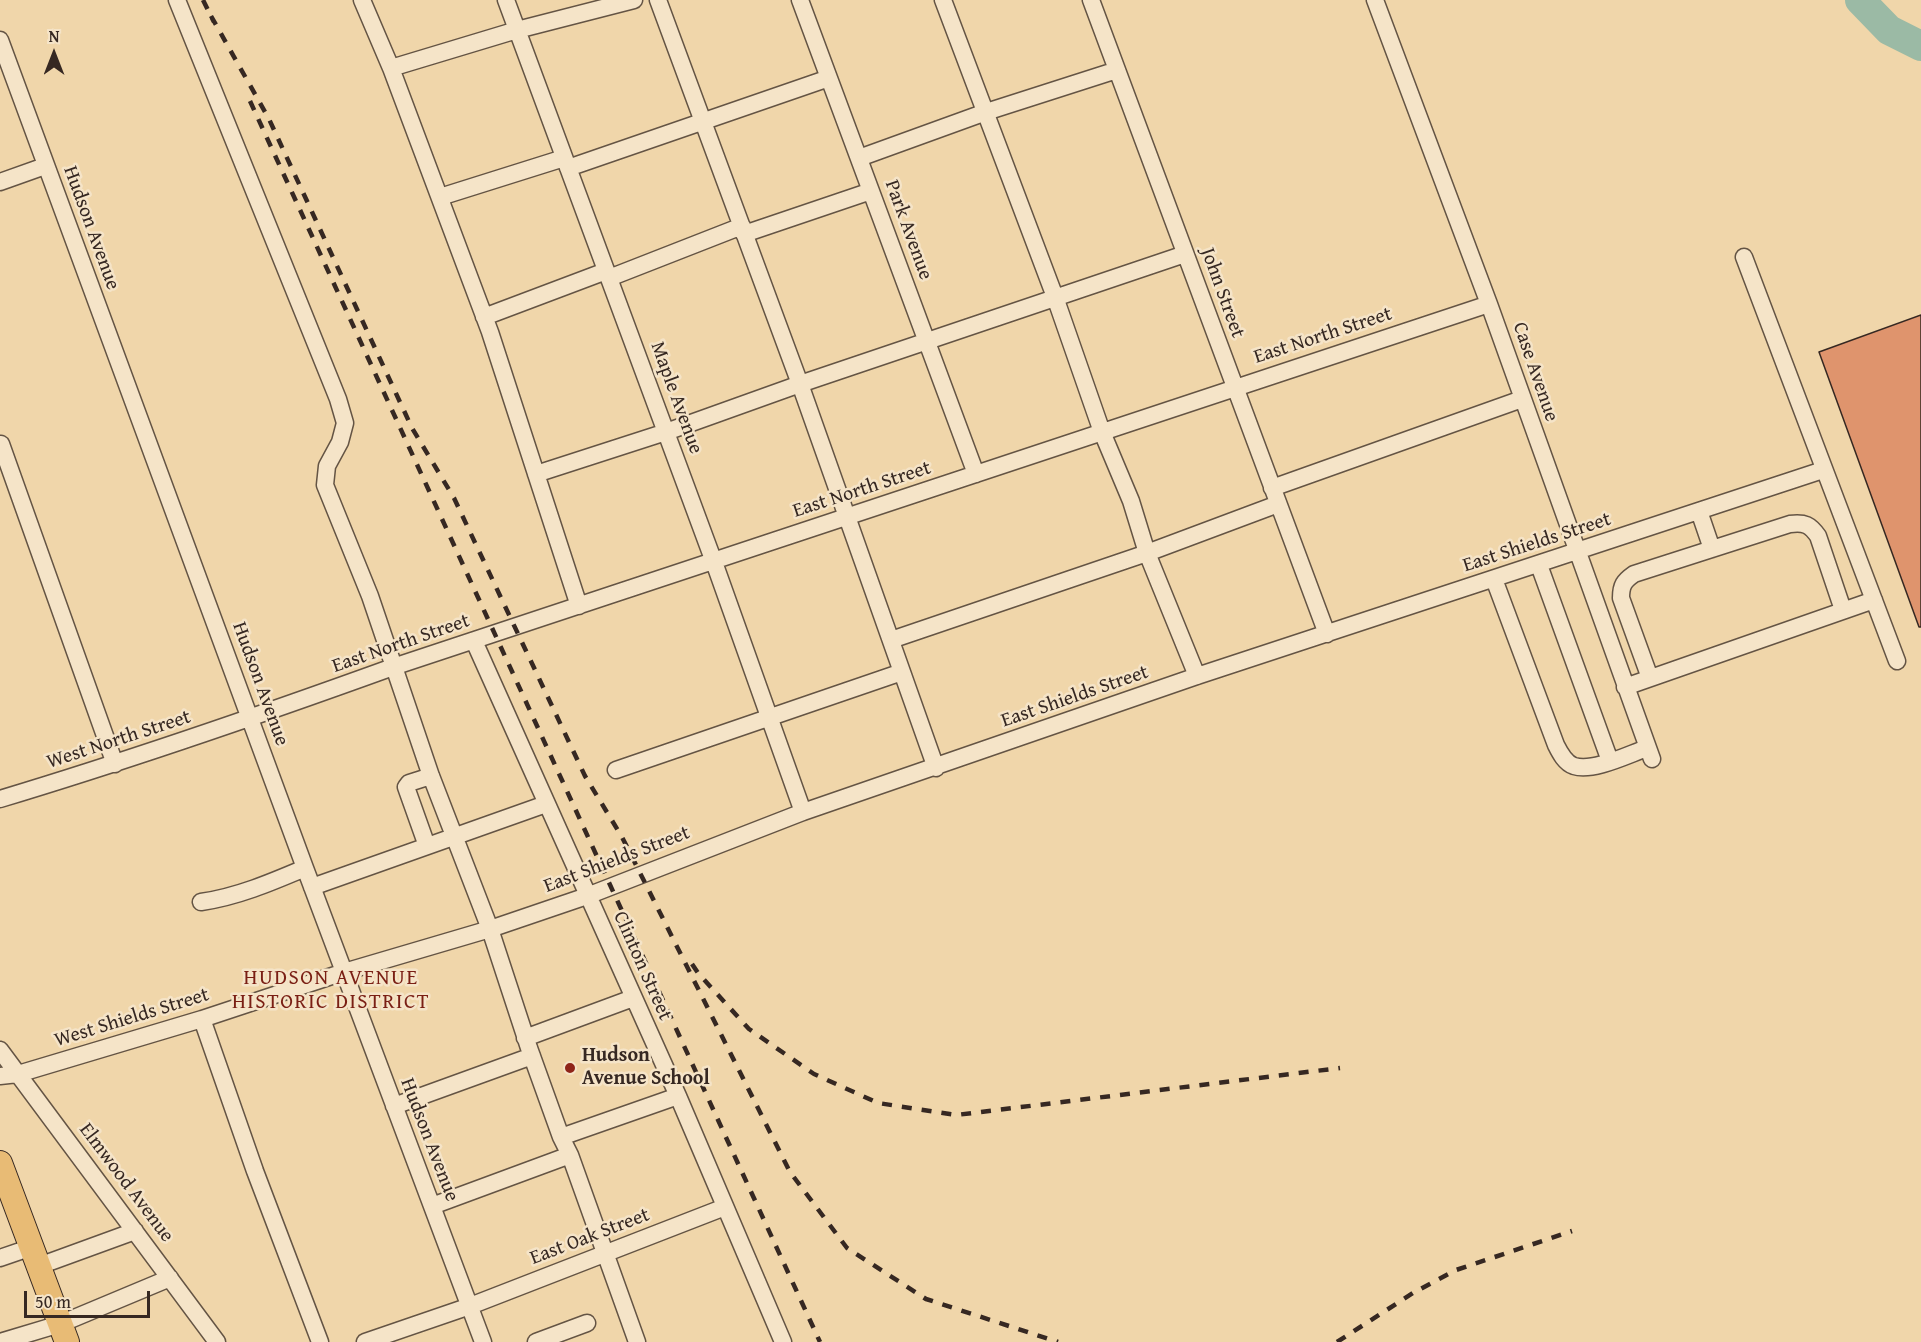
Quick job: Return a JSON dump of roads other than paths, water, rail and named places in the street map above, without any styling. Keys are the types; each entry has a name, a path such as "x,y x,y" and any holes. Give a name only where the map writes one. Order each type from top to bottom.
{"highway":[{"path":"0,1163 64,1333"}],"street":[{"path":"177,0 338,399 345,423 340,442 327,466 325,485 370,596 431,776 490,929 525,1038 637,1342"},
{"path":"362,0 391,68 484,317 579,606"},
{"name":"Maple Avenue","path":"506,0 714,562 802,812"},
{"path":"391,68 614,2 634,0"},
{"path":"658,0 800,384 936,768"},
{"name":"Park Avenue","path":"800,0 976,474"},
{"path":"944,0 1055,297 1102,432 1131,501 1147,554 1197,676"},
{"name":"John Street","path":"1091,0 1327,634"},
{"name":"Case Avenue","path":"1375,0 1489,304 1576,553 1650,754 1610,761"},
{"name":"Hudson Avenue","path":"0,40 312,887 483,1342"},
{"path":"859,158 986,112 1117,70"},
{"path":"440,197 566,163 703,121 829,78"},
{"path":"0,182 45,166"},
{"path":"484,317 743,230 871,191"},
{"path":"536,474 666,432 800,384 1185,254"},
{"path":"1744,257 1897,661"},
{"name":"East North Street","path":"250,719 393,667 1489,304"},
{"path":"891,640 1147,554 1275,496 1522,399"},
{"path":"1,444 115,764"},
{"name":"East Shields Street","path":"344,972 490,929 586,896 802,812 936,768 1197,676 1823,470"},
{"path":"1699,511 1712,549"},
{"path":"1650,678 1622,598 1621,587 1626,579 1634,574 1790,524 1803,522 1811,526 1818,536 1843,610"},
{"path":"1494,579 1556,745 1563,758 1574,766 1591,766 1610,761 1539,565"},
{"path":"1625,687 1874,600"},
{"name":"Clinton Street","path":"474,641 586,896 678,1096 783,1342"},
{"path":"616,770 902,672"},
{"name":"West North Street","path":"0,799 250,719"},
{"path":"427,846 406,787 409,783 431,776"},
{"path":"312,887 546,804"},
{"path":"201,902 271,882 305,868"},
{"name":"West Shields Street","path":"0,1076 18,1074 202,1019 344,972"},
{"path":"525,1038 633,998"},
{"path":"202,1019 255,1171 320,1342"},
{"name":"Elmwood Avenue","path":"0,1050 217,1342"},
{"path":"394,1106 532,1056"},
{"path":"561,1137 678,1096"},
{"path":"432,1206 570,1155"},
{"name":"East Oak Street","path":"365,1342 470,1306 725,1208"},
{"path":"0,1258 35,1256 135,1232"},
{"path":"0,1342 64,1333 170,1278"},
{"path":"536,1342 587,1323"}],"waterway":[{"path":"1860,0 1889,30 1921,46"}],"railway":[{"path":"203,0 214,22"},
{"path":"211,16 269,119 412,428 454,498 585,776 622,837 790,1172 847,1248 926,1299 1058,1342"},
{"path":"250,101 820,1342"},
{"path":"692,964 749,1029 814,1074 878,1103 956,1115 1340,1068"},
{"path":"1337,1342 1413,1293 1456,1270 1572,1231"}],"place":[{"name":"Hudson Avenue School","path":"570,1068"}],"district":[{"name":"HUDSON AVENUE HISTORIC DISTRICT","path":"331,991"}]}
